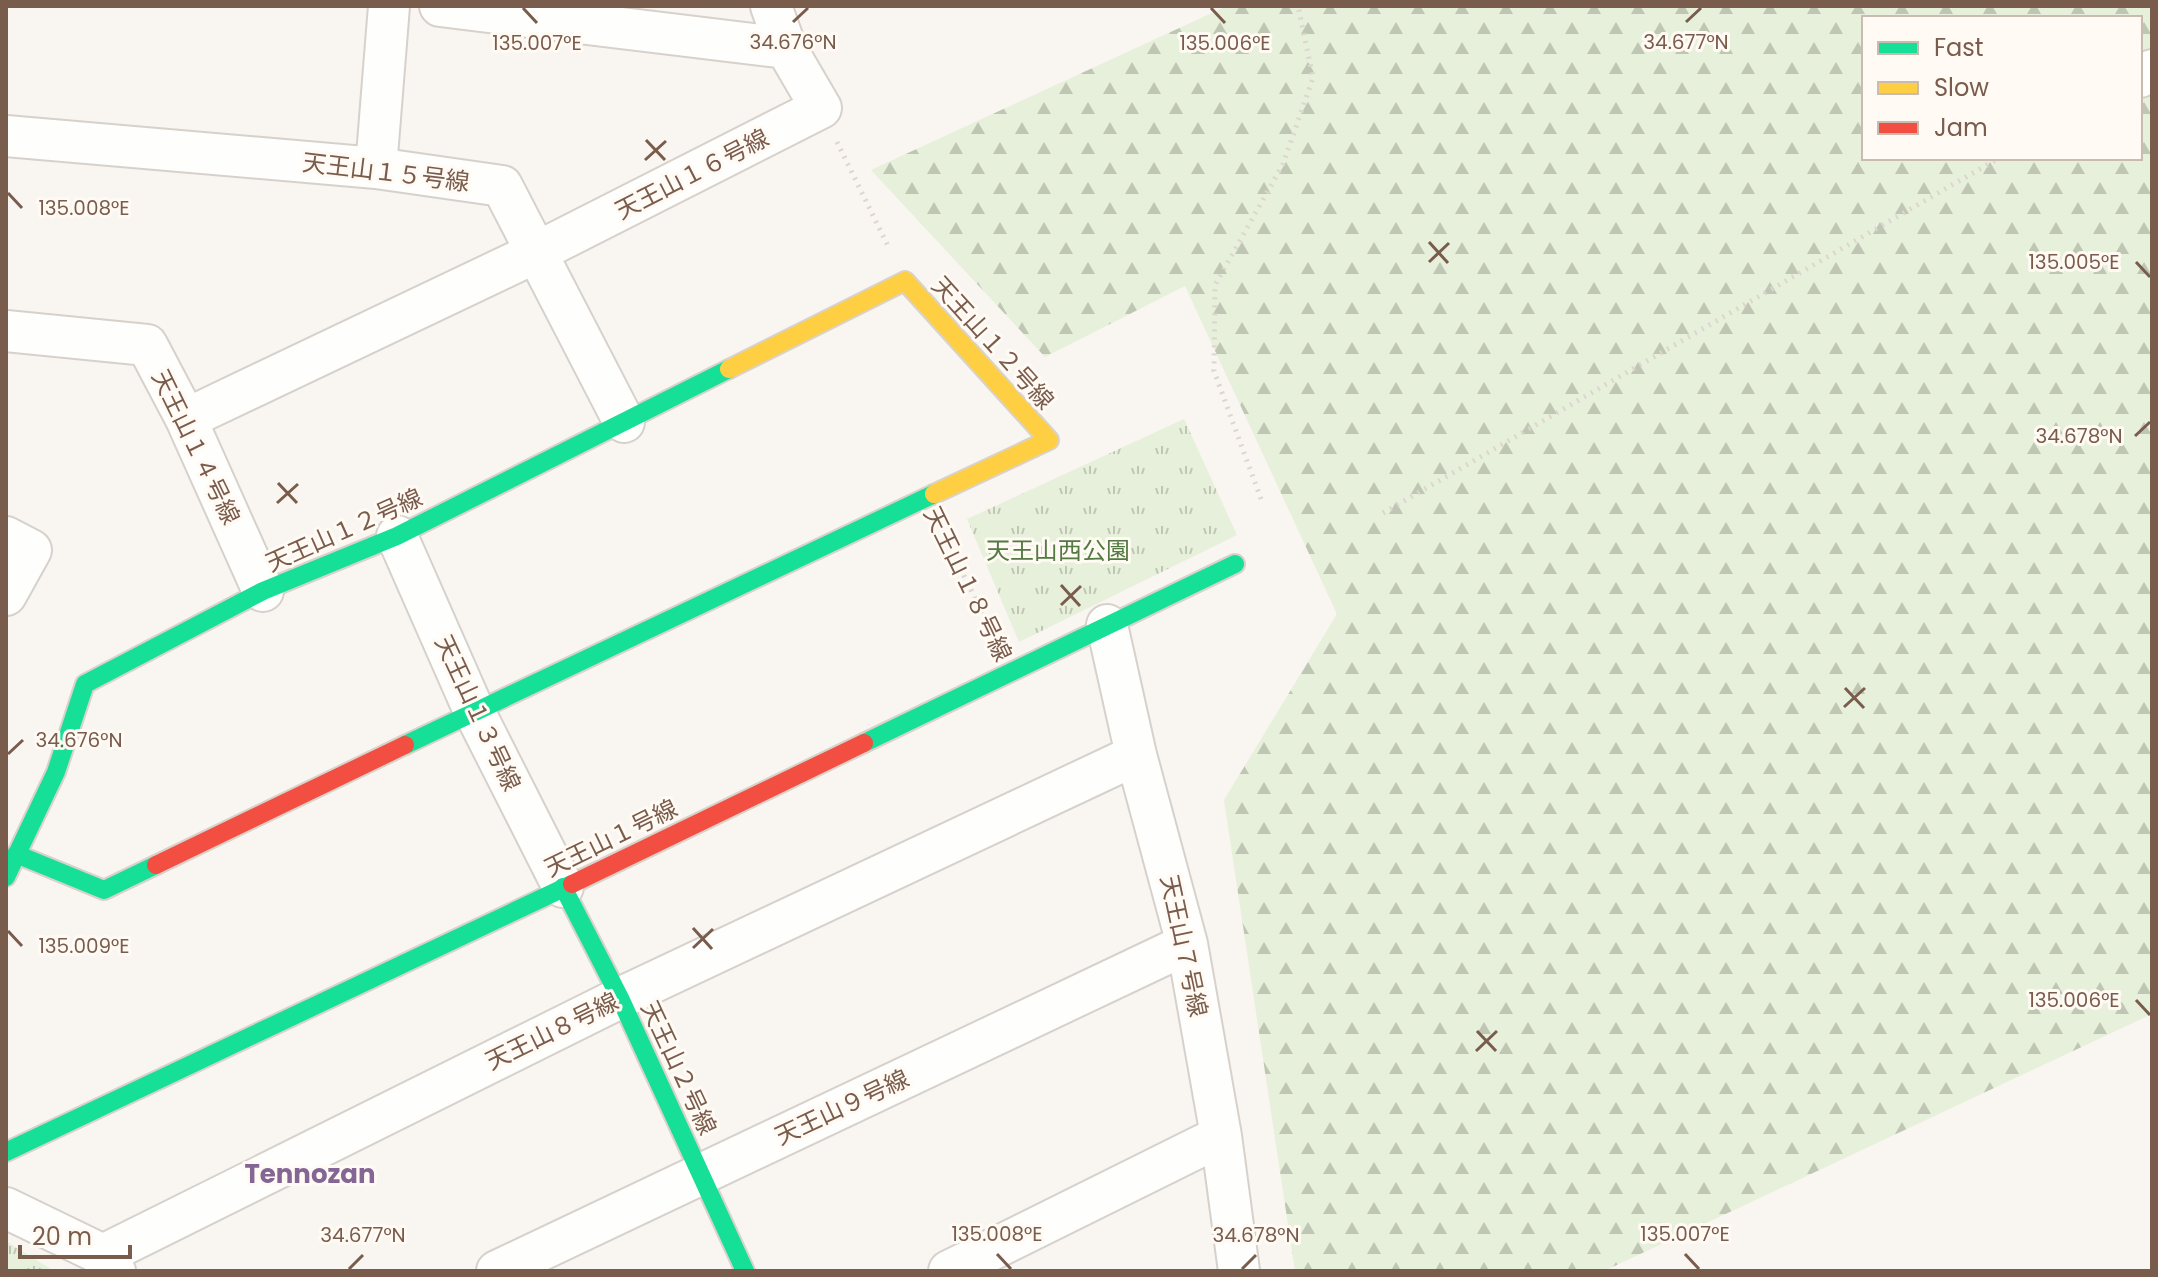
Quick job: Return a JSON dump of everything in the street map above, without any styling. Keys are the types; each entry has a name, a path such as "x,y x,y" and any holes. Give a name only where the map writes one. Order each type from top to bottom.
{"street":[{"path":"376,168 389,6"},
{"path":"440,6 786,48"},
{"path":"771,6 786,48 821,108"},
{"name":"天王山１６号線","path":"186,419 537,252 821,108"},
{"name":"天王山１５号線","path":"6,136 376,168 502,186 624,422"},
{"name":"天王山１２号線","path":"6,877 16,854 56,772 85,684 263,591 397,536 905,281 1049,440 474,711 104,890 16,854"},
{"name":"天王山１４号線","path":"6,331 147,345 186,419 263,591"},
{"name":"天王山１３号線","path":"397,536 474,711 563,887"},
{"path":"6,537 31,550 6,595"},
{"name":"天王山１号線","path":"6,1152 1235,564"},
{"name":"天王山７号線","path":"1107,625 1136,755 1187,944 1221,1136 1239,1271"},
{"name":"天王山８号線","path":"109,1263 620,998 1136,755"},
{"name":"天王山２号線","path":"563,887 620,998 745,1271"},
{"name":"天王山９号線","path":"497,1271 1187,944"},
{"path":"949,1271 1221,1136"},
{"path":"6,1208 109,1263"}],"path":[{"path":"1261,499 1214,371 1215,285 1283,164 1313,78 1298,6"},
{"path":"821,108 905,281"},
{"path":"1383,513 1996,160"},
{"name":"天王山１８号線","path":"926,498 1011,671"}],"green space":[{"path":"1227,6 2152,6 2152,1014 1604,1271 1295,1271 1224,800 1337,614 1185,286 1045,357 871,170"},
{"name":"天王山西公園","path":"1184,419 1237,535 1019,642 967,519"},
{"path":"6,1241 54,1271 6,1271"}],"traffic: fast":[{"path":"6,877 56,772 85,684 263,591 397,536 729,369"},
{"path":"405,745 934,494"},
{"path":"864,743 1235,564"},
{"path":"16,854 104,890 156,865"},
{"path":"6,1152 572,884"},
{"path":"563,887 620,998 745,1271"}],"traffic: slow":[{"path":"729,369 905,281 1049,440 934,494"}],"traffic: jam":[{"path":"572,884 864,743"},
{"path":"156,865 405,745"}],"district":[{"name":"Tennozan","path":"310,1174"}]}
